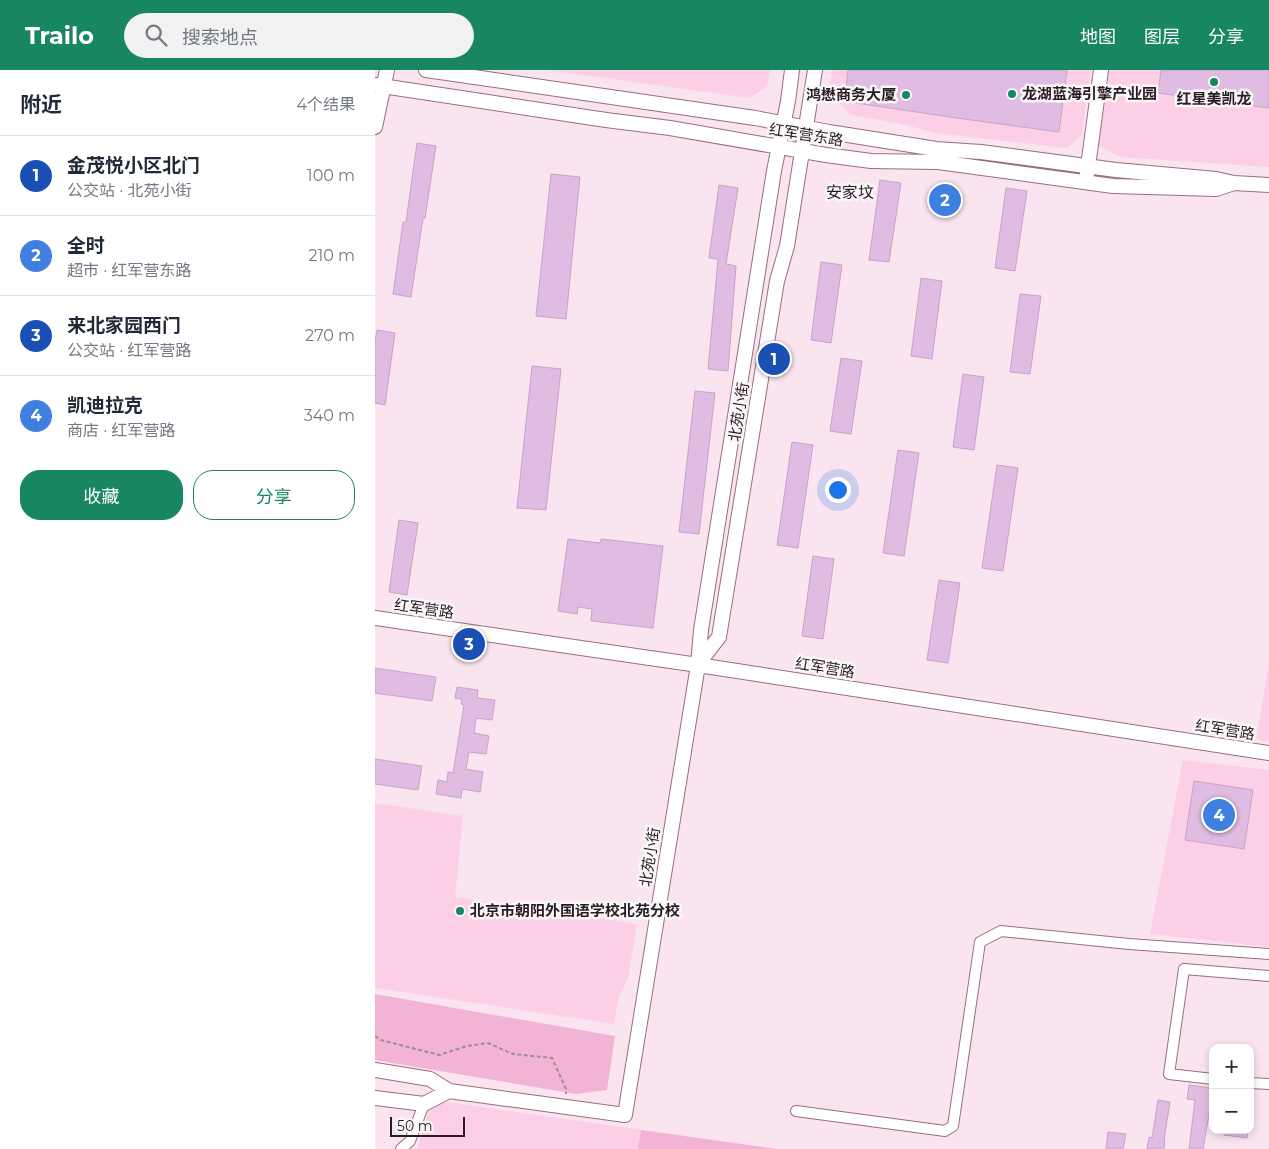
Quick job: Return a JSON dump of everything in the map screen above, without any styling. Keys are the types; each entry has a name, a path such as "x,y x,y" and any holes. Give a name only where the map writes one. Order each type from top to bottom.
{"street":[{"path":"375,127 379,86 387,70"},
{"name":"红军营东路","path":"426,70 755,118 935,148 981,152 1115,170 1216,179 1234,184 1269,185"},
{"name":"北苑小街","path":"565,1107 625,1115 697,665 702,620 773,170 792,70"},
{"name":"北苑小街","path":"697,665 719,637 777,281 787,246 815,70"},
{"path":"1086,182 1101,70"},
{"name":"红军营东路","path":"379,86 670,128 871,161 938,162 1113,186 1216,189 1234,184"},
{"name":"红军营路","path":"375,618 697,665 1269,753"},
{"path":"796,1111 945,1131 953,1126 980,942 1001,931 1129,944 1269,954"},
{"path":"1209,1079 1169,1074 1183,969 1269,976"},
{"path":"375,1070 430,1079 449,1091 565,1107"},
{"path":"1254,1082 1269,1084"},
{"path":"375,1098 424,1104 449,1091"},
{"path":"401,1149 410,1141 424,1104"}],"path":[{"path":"375,1036 381,1040 439,1055 467,1046 488,1042 513,1054 552,1058 566,1088 565,1107"}],"shaded area":[{"path":"548,70 770,70 767,87 749,98"},
{"path":"832,70 1091,70 1082,134 1067,148 935,133 902,124 850,115 829,90"},
{"path":"1108,70 1269,70 1269,167 1120,157 1098,145"},
{"path":"1269,664 1269,742 1256,739"},
{"path":"1183,760 1269,770 1269,947 1150,934"},
{"name":"北京市朝阳外国语学校北苑分校","path":"375,803 463,816 455,897 637,924 628,978 618,999 614,1024 375,988"},
{"path":"375,994 615,1036 607,1090 576,1094 375,1060"},
{"path":"447,1102 776,1149 417,1149 430,1108"},
{"path":"641,1130 776,1149 638,1149"}],"building":[{"path":"848,70 1067,70 1059,132 856,103 846,88"},
{"name":"红星美凯龙","path":"1161,70 1269,70 1269,108 1158,93"},
{"path":"417,143 436,146 411,297 393,294 403,222 406,222"},
{"path":"551,174 580,177 566,319 536,316"},
{"path":"880,180 901,183 889,262 869,260"},
{"path":"719,185 738,188 726,264 736,266 728,371 708,369 718,259 709,258"},
{"path":"1006,188 1027,191 1015,271 995,268"},
{"path":"821,262 842,265 831,343 811,340"},
{"path":"921,278 942,281 932,359 911,356"},
{"path":"1020,294 1041,296 1030,374 1010,372"},
{"path":"377,330 395,333 385,405 375,403 375,341"},
{"path":"841,358 862,361 851,434 830,431"},
{"path":"532,366 561,369 546,510 517,508"},
{"path":"963,374 984,377 974,450 953,447"},
{"path":"695,391 715,393 699,534 679,532"},
{"path":"792,442 813,445 798,548 777,545"},
{"path":"898,450 919,453 904,556 883,553"},
{"path":"997,465 1018,468 1003,571 982,568"},
{"path":"399,520 418,523 407,595 389,592"},
{"path":"568,539 600,543 601,539 663,546 653,628 591,621 592,609 578,607 577,614 558,611"},
{"path":"813,556 834,559 823,639 802,636"},
{"path":"939,580 960,583 948,663 927,660"},
{"path":"375,668 436,677 432,701 375,693"},
{"path":"457,687 478,690 477,698 495,700 492,720 476,718 474,733 489,736 486,754 469,752 466,769 483,772 480,792 462,789 461,798 436,794 438,780 447,782 448,772 453,773 464,705 461,704 462,699 455,698"},
{"path":"375,759 422,766 418,790 375,784"},
{"path":"1194,781 1253,790 1244,849 1185,840"},
{"path":"1189,1085 1209,1088 1209,1115 1203,1149 1189,1149 1195,1100 1187,1099"},
{"path":"1158,1100 1170,1102 1164,1149 1147,1149 1149,1137 1152,1138"},
{"path":"1108,1132 1126,1134 1123,1149 1106,1149"},
{"path":"1224,1134 1248,1134 1247,1138"}],"place":[{"name":"红星美凯龙","path":"1214,82"},
{"name":"龙湖蓝海引擎产业园","path":"1012,94"},
{"name":"鸿懋商务大厦","path":"906,95"},
{"name":"全时","path":"945,200"},
{"name":"金茂悦小区北门","path":"774,359"},
{"name":"来北家园西门","path":"469,644"},
{"name":"凯迪拉克","path":"1219,815"},
{"name":"北京市朝阳外国语学校北苑分校","path":"460,911"}],"district":[{"name":"安家坟","path":"850,192"}]}
